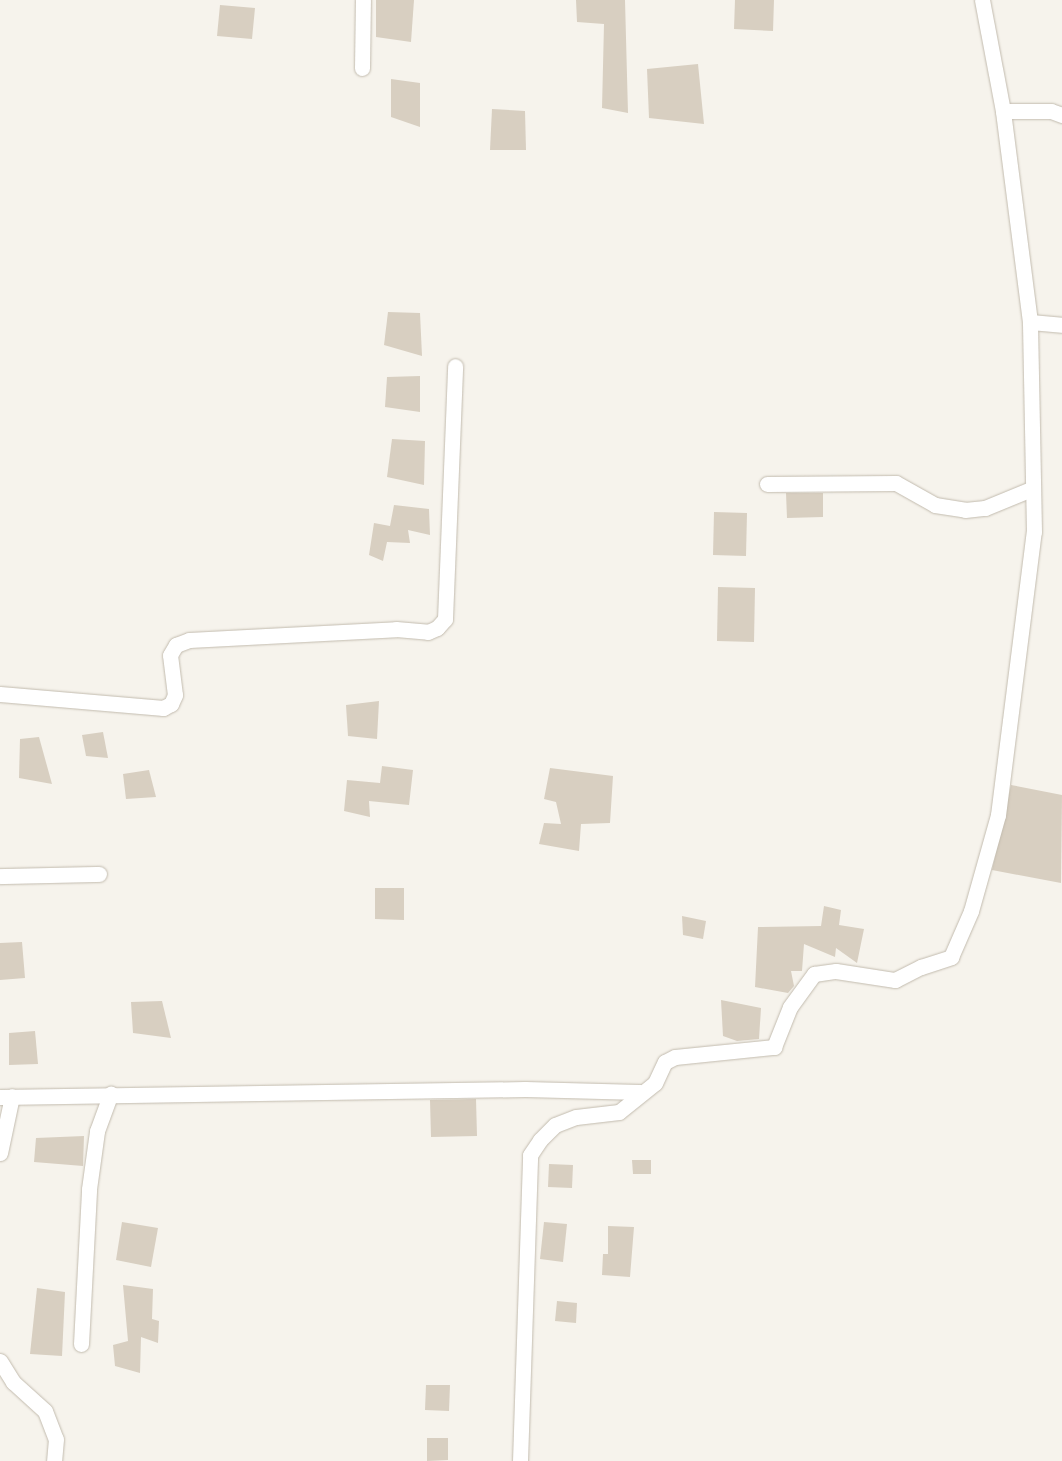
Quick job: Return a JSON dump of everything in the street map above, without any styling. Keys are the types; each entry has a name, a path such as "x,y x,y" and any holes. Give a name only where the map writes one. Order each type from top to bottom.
{"street":[{"path":"362,68 363,0"},
{"path":"520,1461 530,1155 555,1124 576,1117 619,1112 640,1092 655,1083 666,1062 675,1057 774,1047 790,1007 814,974 836,971 894,980 920,966 951,958 971,911 998,816 1032,573 1030,322 1004,111 982,0"},
{"path":"1004,111 1051,111 1062,115"},
{"path":"1030,322 1062,325"},
{"path":"0,694 163,708 171,704 175,695 170,655 176,645 189,640 366,630 428,632 437,628 445,619 455,366"},
{"path":"767,484 896,483 935,505 965,510 985,508 1031,489"},
{"path":"0,876 99,874"},
{"path":"0,1153 6,1097 111,1093 640,1092"},
{"path":"81,1344 89,1189 97,1131 111,1093"},
{"path":"0,1362 13,1382 45,1411 56,1439 54,1461"}],"building":[{"path":"376,0 414,0 411,42 376,37"},
{"path":"576,0 625,0 628,113 602,108 604,24 577,22"},
{"path":"735,0 774,0 773,31 734,29"},
{"path":"220,5 255,8 252,39 217,36"},
{"path":"698,64 704,124 649,118 647,69"},
{"path":"391,79 420,83 420,127 391,117"},
{"path":"492,109 525,111 526,150 490,150"},
{"path":"388,312 420,313 422,356 384,345"},
{"path":"420,376 420,412 385,407 387,377"},
{"path":"392,439 425,441 424,485 387,477"},
{"path":"786,493 823,493 823,517 787,518"},
{"path":"394,505 429,509 430,535 408,530 410,543 387,542 383,561 369,555 374,523 390,526"},
{"path":"714,512 747,513 746,556 713,555"},
{"path":"718,587 755,588 754,642 717,641"},
{"path":"379,701 377,739 348,736 346,705"},
{"path":"103,732 108,758 86,756 82,735"},
{"path":"39,737 52,784 19,778 20,739"},
{"path":"382,766 413,770 409,805 369,801 370,817 344,811 347,780 380,783"},
{"path":"550,768 613,776 610,823 581,824 579,851 539,844 544,823 561,824 556,802 544,799"},
{"path":"149,770 156,797 126,799 123,774"},
{"path":"1011,785 1062,795 1061,883 992,870"},
{"path":"375,888 404,888 404,920 375,919"},
{"path":"824,906 841,910 839,925 864,929 857,963 836,948 835,957 804,944 802,971 791,971 794,986 788,993 755,987 758,927 821,926"},
{"path":"682,916 706,921 703,939 683,935"},
{"path":"22,942 25,978 0,980 0,943"},
{"path":"721,1000 761,1008 759,1039 737,1041 723,1036"},
{"path":"162,1001 171,1038 133,1033 131,1002"},
{"path":"35,1031 38,1064 9,1065 9,1033"},
{"path":"476,1099 477,1136 431,1137 430,1100"},
{"path":"84,1136 83,1166 34,1162 36,1138"},
{"path":"632,1160 651,1160 651,1174 633,1174"},
{"path":"549,1164 573,1165 572,1188 548,1187"},
{"path":"122,1222 158,1228 151,1267 116,1260"},
{"path":"544,1222 567,1224 563,1262 540,1259"},
{"path":"608,1226 634,1227 630,1277 602,1275 603,1254 608,1254"},
{"path":"123,1285 153,1289 152,1319 159,1321 158,1343 141,1337 140,1373 115,1366 113,1345 128,1341"},
{"path":"37,1288 65,1292 62,1356 30,1354"},
{"path":"557,1301 577,1303 576,1323 555,1321"},
{"path":"426,1385 450,1385 449,1411 425,1410"},
{"path":"427,1438 448,1438 448,1460 427,1461"}]}
